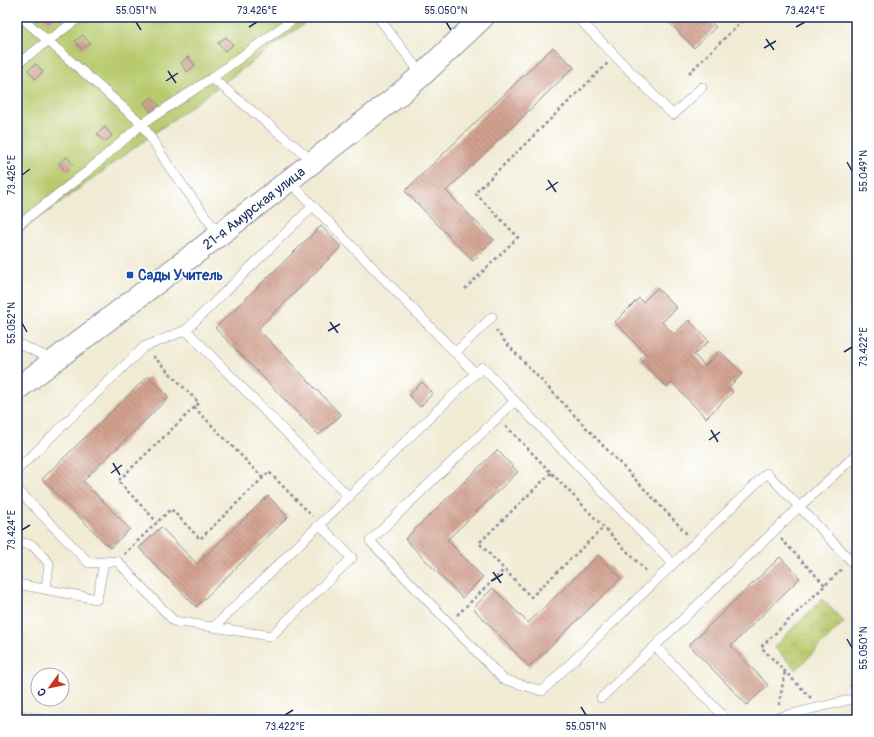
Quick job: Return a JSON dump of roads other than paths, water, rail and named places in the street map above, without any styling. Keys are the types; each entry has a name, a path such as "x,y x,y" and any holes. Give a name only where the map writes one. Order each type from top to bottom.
{"main road":[{"name":"21-я Амурская улица","path":"17,389 314,162 422,75 483,17"}],"lane":[{"path":"21,17 142,124 168,165 219,235"},
{"path":"17,64 80,17"},
{"path":"17,226 90,170 142,124 212,78 296,17"},
{"path":"378,17 422,75"},
{"path":"577,17 672,115 702,86"},
{"path":"212,78 314,162"},
{"path":"289,181 476,374"},
{"path":"17,470 144,347 186,330 313,206"},
{"path":"455,353 492,317"},
{"path":"186,330 349,497"},
{"path":"17,343 54,360"},
{"path":"214,627 482,368 673,564"},
{"path":"515,401 370,542 503,679 542,691 767,474 854,564"},
{"path":"601,698 799,507 857,454"},
{"path":"17,488 89,563 117,561 174,621 271,636 352,558 320,524"},
{"path":"17,542 32,545 49,563 46,589"},
{"path":"17,584 97,599 104,562"},
{"path":"655,646 727,720"},
{"path":"767,720 853,699"},
{"path":"17,715 45,720"}],"place":[{"name":"Сады Учитель","path":"130,275"}]}
